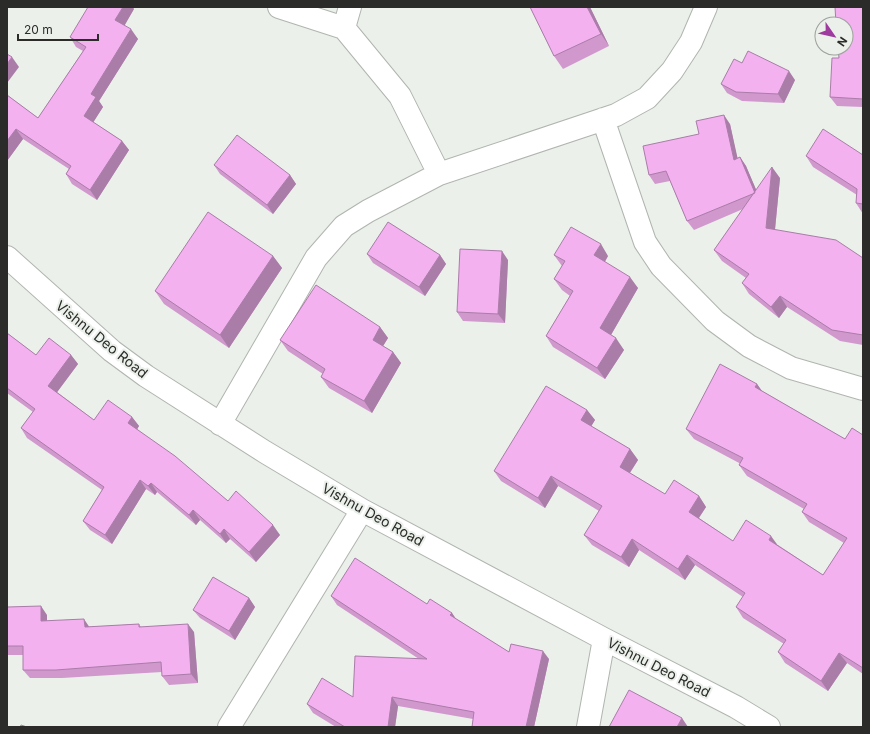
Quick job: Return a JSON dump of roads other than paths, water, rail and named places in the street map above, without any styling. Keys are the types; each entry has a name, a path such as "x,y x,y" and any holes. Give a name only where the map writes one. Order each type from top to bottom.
{"street":[{"path":"279,7 344,28 400,96 439,174"},
{"path":"344,28 350,7"},
{"path":"220,424 316,258 344,226 368,211 439,174 616,115 647,98 672,71 691,42 706,7"},
{"path":"603,119 645,242 661,266 715,321 749,346 792,368 863,389"},
{"name":"Vishnu Deo Road","path":"7,257 112,351 146,376 220,424 362,510 604,639 736,707 769,727"},
{"path":"229,727 362,510"},
{"path":"588,727 604,639"}]}
